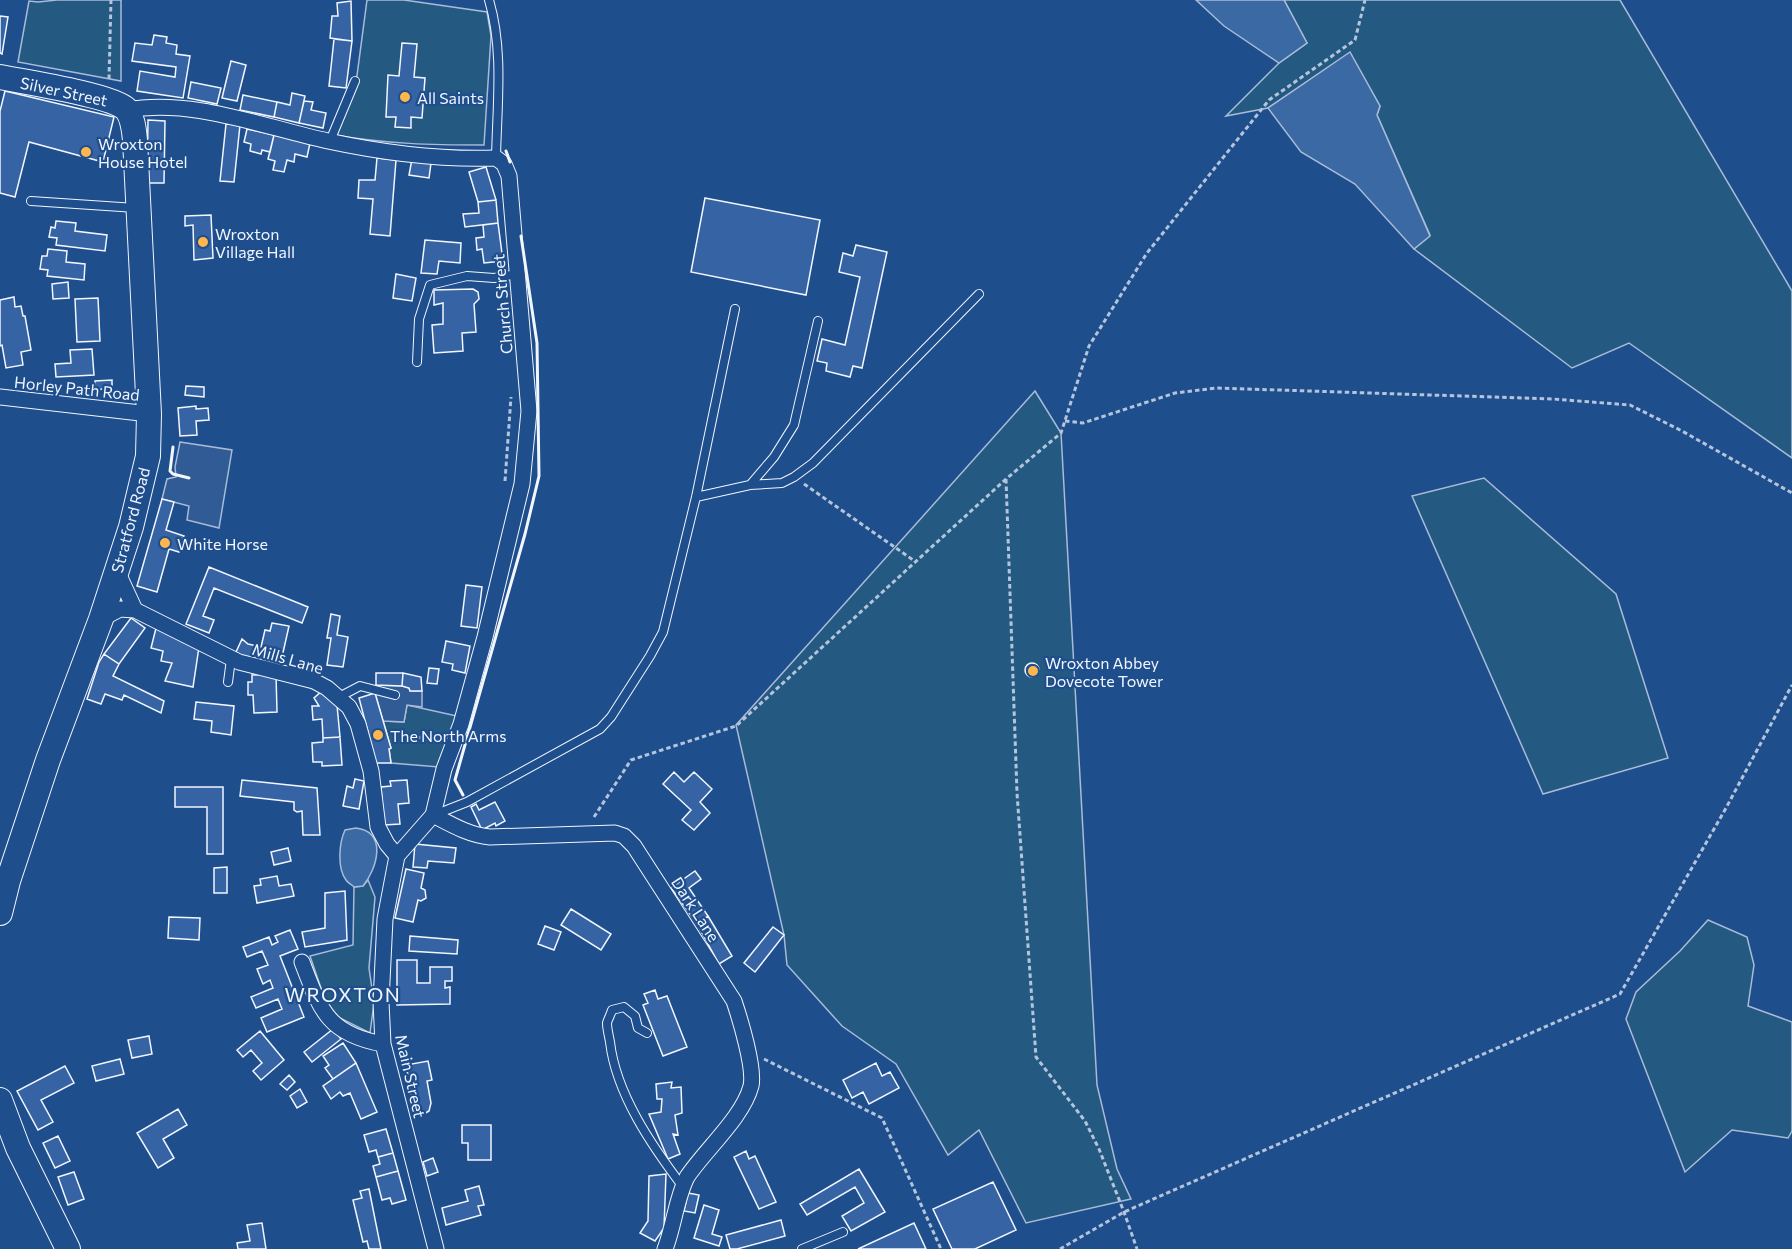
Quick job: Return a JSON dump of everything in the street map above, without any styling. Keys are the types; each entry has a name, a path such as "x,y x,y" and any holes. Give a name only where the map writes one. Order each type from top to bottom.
{"main road":[{"name":"Silver Street","path":"0,77 74,92 117,105"},
{"name":"Stratford Road","path":"0,913 8,881 48,760 117,571 131,527 148,456 149,414 134,129 131,118 117,105"},
{"path":"0,1100 18,1148 68,1249"}],"street":[{"path":"117,105 184,107 330,141 431,158 496,158"},
{"name":"Church Street","path":"433,815 444,769 460,724 491,615 522,484 530,411 509,176 504,164 496,158"},
{"name":"Horley Path Road","path":"0,397 149,414"},
{"path":"101,619 120,609 135,610 117,571"},
{"name":"Mills Lane","path":"135,610 239,662 314,681 339,697 349,707 358,724 371,771 378,827 397,856"},
{"path":"397,856 433,815"},
{"name":"Dark Lane","path":"433,815 478,836 615,833 624,836 634,846 734,1000 747,1050 751,1086 740,1108 685,1182"},
{"name":"Main Street","path":"397,856 385,918 381,1002 383,1044 436,1249"},
{"path":"302,962 319,1005 330,1020 346,1033 363,1040 383,1044"},
{"path":"665,1249 673,1230 685,1182"}],"lane":[{"path":"489,0 496,24 498,58 496,158"},
{"path":"330,141 355,81"},
{"path":"31,201 138,208"},
{"path":"417,362 419,319 430,285 468,276 494,278 517,274"},
{"path":"696,497 750,485 782,483 813,464 979,294"},
{"path":"433,815 467,802 600,729 611,717 650,656 663,632 696,497 735,309"},
{"path":"750,485 774,457 794,425 818,321"},
{"path":"228,682 231,658"},
{"path":"339,697 360,686 395,695"},
{"path":"647,1033 638,1028 635,1016 624,1007 612,1010 607,1023 610,1047 624,1089 647,1134 685,1182"},
{"path":"802,1249 843,1232"}],"path":[{"path":"111,0 117,105"},
{"path":"583,834 631,760 736,726 1006,479 1061,433 1089,346 1147,253 1269,100 1355,40 1365,0"},
{"path":"1065,421 1083,423 1175,393 1217,388 1529,398 1630,405 1682,431 1792,493"},
{"path":"505,482 511,392"},
{"path":"794,477 916,562"},
{"path":"1006,479 1017,793 1036,1057 1085,1121 1099,1149 1137,1249"},
{"path":"1060,1249 1124,1212 1620,994 1726,808 1792,685"},
{"path":"397,732 452,746"},
{"path":"747,1050 882,1118 941,1249"}],"shaded area":[{"path":"121,0 121,81 18,62 29,1"},
{"path":"367,0 404,0 487,12 491,36 484,145 409,143 335,135 356,83"},
{"path":"1196,0 1284,0 1307,43 1279,63 1224,26"},
{"path":"1284,0 1620,0 1792,291 1792,458 1629,343 1572,368 1414,249 1430,235 1377,115 1380,106 1350,53 1268,108 1226,116 1279,63 1307,43"},
{"path":"1350,52 1380,106 1377,115 1430,236 1414,249 1355,184 1301,152 1268,108"},
{"path":"1035,391 1061,433 1097,1085 1117,1169 1131,1199 1026,1223 979,1130 948,1155 896,1064 842,1026 787,965 784,935 736,725"},
{"path":"180,442 232,450 219,528 187,520 189,506 162,499 167,479 176,477 175,467"},
{"path":"1484,478 1616,594 1668,758 1543,794 1412,496"},
{"path":"376,685 402,686 409,688 410,691 422,691 422,707 407,705 404,722 383,721 375,693"},
{"path":"407,705 457,716 439,767 391,763 389,749 391,748 383,721 404,722"},
{"path":"356,828 373,836 377,852 368,879 363,886 354,887 343,875 340,855 345,830"},
{"path":"368,880 375,897 369,968 374,1003 370,1033 334,1015 322,991 310,956 353,945 354,887 363,886"},
{"path":"1708,920 1747,937 1754,965 1748,1006 1792,1022 1792,1131 1788,1138 1732,1130 1685,1172 1626,1019 1636,992 1680,951"}],"building":[{"path":"351,1 352,41 330,38 332,16 338,16 337,3"},
{"path":"0,16 8,17 2,54 0,53"},
{"path":"154,35 167,37 166,43 177,45 176,54 190,56 183,98 137,91 140,71 175,77 176,67 132,61 135,43 152,45"},
{"path":"334,39 352,41 346,88 329,86"},
{"name":"All Saints","path":"402,43 417,44 414,77 425,78 422,118 411,117 411,128 395,127 396,117 386,117 388,75 399,76"},
{"path":"231,61 246,65 237,101 222,98"},
{"path":"191,82 221,88 217,104 188,98"},
{"name":"Wroxton House Hotel","path":"5,91 114,117 103,162 29,142 15,197 0,193 0,111"},
{"path":"292,93 305,96 299,123 274,117 277,102 290,105"},
{"path":"243,95 277,102 274,117 240,110"},
{"path":"304,101 313,102 311,110 326,113 323,128 299,123"},
{"path":"148,120 165,121 164,183 147,183"},
{"path":"226,124 240,125 234,182 220,181"},
{"path":"247,129 274,135 270,152 262,150 261,154 250,151 251,144 244,142"},
{"path":"274,135 310,143 307,157 295,154 294,162 287,160 284,172 273,170 275,161 268,159"},
{"path":"377,158 396,160 390,236 370,234 373,199 358,198 359,180 375,180"},
{"path":"412,159 431,163 429,178 409,175"},
{"path":"486,167 496,200 478,202 469,172"},
{"path":"705,198 820,220 806,295 691,272"},
{"path":"496,200 498,223 465,227 463,214 479,213 478,202"},
{"name":"Wroxton Village Hall","path":"211,215 213,258 194,260 193,225 185,226 185,216"},
{"path":"56,221 76,223 75,231 107,235 105,251 56,245 57,238 49,237 51,227 55,228"},
{"path":"498,223 503,261 484,263 482,249 477,250 476,238 484,237 483,225"},
{"path":"425,240 461,243 460,263 439,261 437,274 421,273"},
{"path":"856,245 887,252 862,368 853,366 850,377 826,371 827,363 817,361 822,339 845,345 860,277 839,272 843,253 853,256"},
{"path":"48,249 67,251 66,262 85,264 84,280 47,276 48,270 40,269 42,256 47,256"},
{"path":"396,274 416,278 412,301 393,298"},
{"path":"68,282 69,298 53,299 52,284"},
{"path":"473,289 478,292 479,299 474,304 476,332 462,333 463,351 434,353 432,325 443,324 443,303 434,305 434,290"},
{"path":"14,297 15,307 21,306 23,316 25,316 31,350 21,352 23,365 6,368 2,345 0,346 0,300"},
{"path":"98,298 100,341 77,342 75,299"},
{"path":"92,349 94,375 56,377 55,364 71,363 70,350"},
{"path":"112,380 112,388 95,390 95,381"},
{"path":"186,386 204,387 204,397 185,395"},
{"path":"196,406 196,409 208,408 209,420 196,421 197,435 180,436 178,408"},
{"name":"White Horse","path":"162,499 174,502 166,530 184,536 179,552 169,549 157,592 137,586"},
{"path":"209,567 308,607 302,623 214,588 203,616 214,620 209,633 186,624"},
{"path":"466,585 482,587 477,628 461,626"},
{"path":"331,614 340,616 337,635 348,637 343,667 327,665 331,638 327,638"},
{"path":"131,618 145,628 119,664 104,654"},
{"path":"272,623 289,626 280,666 243,658 236,652 242,639 248,644 261,647 265,630 270,631"},
{"path":"156,628 199,647 193,687 165,681 172,663 161,661 163,651 151,648"},
{"path":"446,641 470,646 465,673 452,670 453,664 442,662"},
{"path":"104,654 119,664 113,676 164,701 161,713 124,695 122,700 105,694 101,704 87,699 99,662"},
{"name":"Wroxton Abbey Dovecote Tower","path":"1032,663 1037,665 1039,670 1037,675 1032,677 1027,675 1025,670 1027,665"},
{"path":"429,668 439,669 437,684 427,683"},
{"path":"376,673 403,673 402,686 376,685"},
{"path":"403,673 421,677 422,691 410,691 409,688 402,686"},
{"path":"276,674 277,712 254,713 253,695 248,695 248,682 252,682 252,675"},
{"path":"323,690 337,705 340,737 323,738 322,719 313,720 312,706 319,706 314,698"},
{"name":"The North Arms","path":"375,693 391,748 389,749 391,763 376,763 359,698"},
{"path":"196,702 234,706 231,735 211,732 212,721 194,719"},
{"path":"340,737 342,765 322,766 322,762 313,762 312,743 323,742 323,738"},
{"path":"674,772 684,782 694,772 712,789 700,802 710,813 694,830 682,820 691,810 663,784"},
{"path":"355,779 364,781 359,809 343,806 347,786 353,788"},
{"path":"242,780 317,788 320,835 303,835 302,811 294,810 294,802 240,796"},
{"path":"407,780 409,803 398,804 400,824 384,825 381,787 391,786 390,781"},
{"path":"175,787 223,787 223,854 207,854 207,807 175,807"},
{"path":"495,802 505,821 482,830 471,807 476,804 479,810"},
{"path":"415,844 456,848 454,863 428,861 427,868 413,867"},
{"path":"288,848 291,861 274,865 271,852"},
{"path":"227,867 227,893 214,893 214,868"},
{"path":"406,869 424,873 421,888 425,890 426,898 418,900 413,922 395,918"},
{"path":"695,871 701,879 689,888 708,916 697,924 671,888"},
{"path":"277,876 279,886 291,884 294,896 257,903 254,886 261,885 260,879"},
{"path":"345,891 347,940 305,947 302,932 325,928 325,893"},
{"path":"571,909 611,934 601,950 561,925"},
{"path":"708,916 732,956 719,964 697,924"},
{"path":"169,917 200,918 199,940 168,938"},
{"path":"545,926 561,932 554,950 538,944"},
{"path":"773,927 784,935 755,972 744,963"},
{"path":"290,930 298,949 280,956 304,1017 267,1032 261,1018 282,1009 278,999 256,1008 251,997 273,988 270,980 263,984 257,969 268,965 262,951 247,957 243,947 269,937 272,945 278,942 275,936"},
{"path":"410,936 458,940 457,954 409,951"},
{"path":"397,960 417,960 417,983 430,983 430,967 452,967 452,981 445,981 445,988 450,987 450,1004 397,1005"},
{"path":"655,990 658,999 667,996 687,1047 663,1056 643,1005 648,1003 644,994"},
{"path":"333,1029 341,1039 312,1062 304,1052"},
{"path":"260,1031 284,1060 261,1080 253,1071 262,1063 251,1050 243,1057 237,1050"},
{"path":"149,1036 152,1054 132,1058 128,1040"},
{"path":"343,1043 356,1063 333,1079 325,1068 329,1065 323,1056"},
{"path":"120,1059 124,1074 96,1081 92,1066"},
{"path":"428,1061 432,1080 427,1081 431,1103 429,1111 415,1116 406,1065"},
{"path":"356,1063 377,1112 361,1119 350,1093 343,1096 340,1092 331,1099 323,1086"},
{"path":"876,1063 882,1076 890,1072 899,1088 869,1104 863,1092 852,1098 843,1080"},
{"path":"65,1066 74,1083 41,1100 53,1122 38,1130 17,1091"},
{"path":"289,1075 295,1082 287,1090 280,1084"},
{"path":"672,1082 671,1088 681,1087 682,1113 675,1115 678,1135 673,1134 680,1154 668,1159 649,1114 661,1112 662,1099 657,1099 656,1084"},
{"path":"300,1089 307,1102 297,1108 290,1096"},
{"path":"178,1109 187,1125 163,1139 174,1158 158,1168 137,1133"},
{"path":"462,1125 491,1125 491,1160 468,1160 468,1143 462,1143"},
{"path":"386,1129 393,1153 378,1157 376,1150 369,1152 364,1135"},
{"path":"58,1136 70,1161 55,1168 43,1143"},
{"path":"746,1151 749,1159 755,1156 776,1202 759,1209 734,1157"},
{"path":"393,1153 398,1171 376,1177 373,1166 380,1164 378,1157"},
{"path":"433,1158 438,1172 427,1176 423,1162"},
{"path":"859,1169 885,1212 851,1231 842,1216 864,1203 855,1187 807,1215 800,1204"},
{"path":"398,1171 406,1200 392,1204 390,1198 382,1200 376,1177"},
{"path":"74,1172 84,1199 68,1205 58,1177"},
{"path":"666,1174 664,1228 655,1241 640,1233 648,1221 649,1176"},
{"path":"993,1182 1016,1230 975,1249 952,1249 933,1209"},
{"path":"479,1186 484,1205 478,1206 481,1215 446,1225 442,1208 468,1201 465,1190"},
{"path":"369,1189 381,1249 369,1249 367,1241 363,1242 353,1200 362,1198 360,1191"},
{"path":"688,1193 699,1195 695,1213 684,1211"},
{"path":"704,1205 719,1210 712,1234 722,1237 719,1246 694,1238"},
{"path":"781,1220 785,1236 730,1249 726,1235"},
{"path":"262,1223 266,1249 238,1249 237,1243 250,1241 247,1225"},
{"path":"914,1223 926,1249 858,1249"}],"wall":[{"path":"506,151 510,162"},
{"path":"463,795 455,780 525,534 539,476 537,343 521,236"},
{"path":"173,447 170,471 189,478"}],"place":[{"name":"All Saints","path":"405,97"},
{"name":"Wroxton House Hotel","path":"86,152"},
{"name":"Wroxton Village Hall","path":"203,242"},
{"name":"White Horse","path":"165,543"},
{"name":"Wroxton Abbey Dovecote Tower","path":"1033,671"},
{"name":"The North Arms","path":"378,735"}],"district":[{"name":"WROXTON","path":"343,994"}]}
